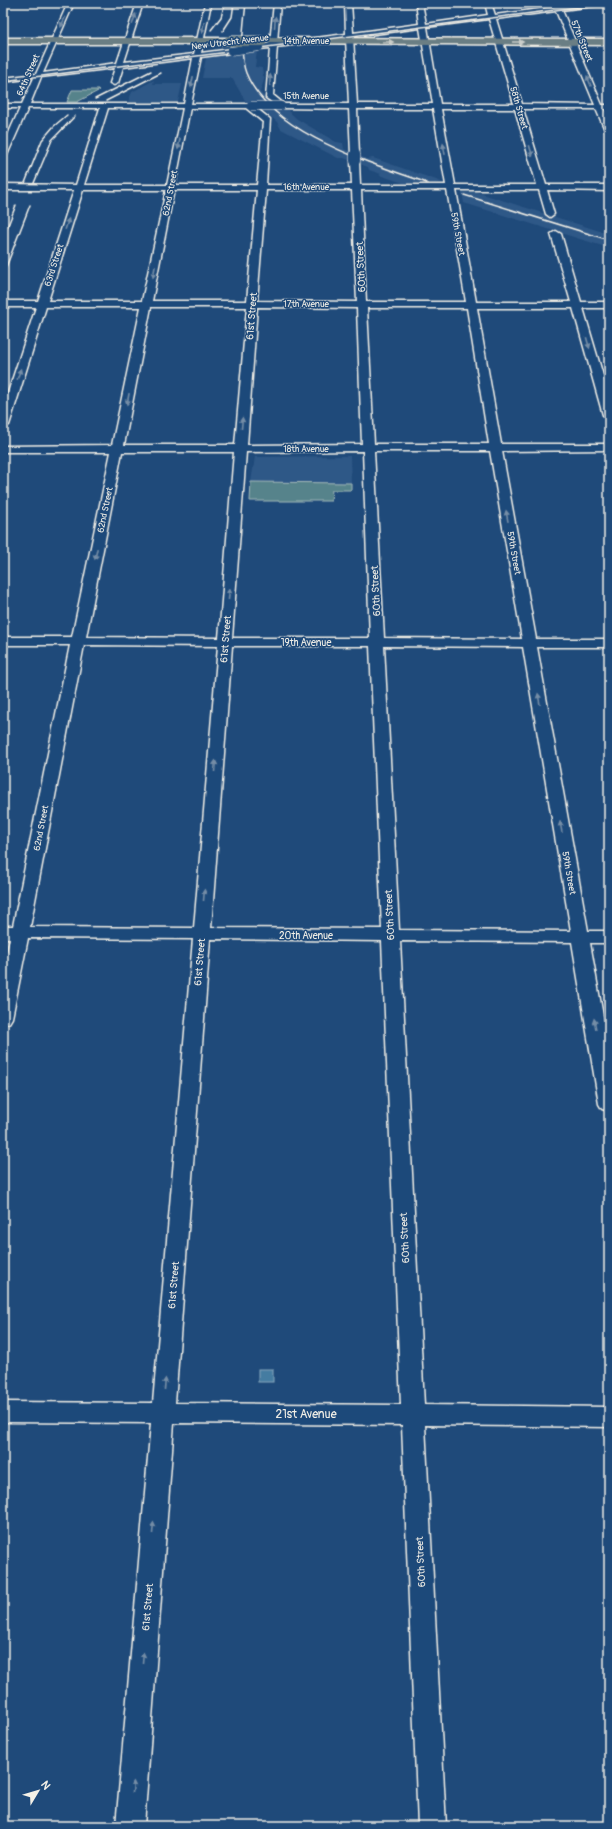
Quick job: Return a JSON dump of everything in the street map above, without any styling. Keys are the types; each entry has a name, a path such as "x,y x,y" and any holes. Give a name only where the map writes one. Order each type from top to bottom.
{"main road":[{"name":"14th Avenue","path":"3,41 229,41 261,44 349,39 426,42 609,42"}],"street":[{"name":"64th Street","path":"3,155 71,3"},
{"path":"114,83 140,3"},
{"name":"62nd Street","path":"3,1018 208,3"},
{"path":"277,3 270,96 282,106"},
{"name":"60th Street","path":"348,3 432,1826"},
{"name":"59th Street","path":"419,3 609,1104"},
{"name":"58th Street","path":"488,3 550,214"},
{"path":"349,39 423,26 492,17 558,6 601,3"},
{"name":"57th Street","path":"558,6 609,130"},
{"name":"New Utrecht Avenue","path":"3,80 231,51 261,44"},
{"name":"15th Avenue","path":"3,106 609,107"},
{"name":"63rd Street","path":"3,425 105,106"},
{"name":"61st Street","path":"130,1826 267,121 249,106"},
{"name":"16th Avenue","path":"3,187 609,188"},
{"path":"556,234 609,415"},
{"name":"17th Avenue","path":"3,304 609,305"},
{"name":"18th Avenue","path":"3,449 609,447"},
{"name":"19th Avenue","path":"3,641 609,643"},
{"name":"20th Avenue","path":"3,932 609,936"},
{"name":"21st Avenue","path":"3,1412 609,1417"}],"shaded area":[{"path":"232,35 263,35 257,51 255,67 262,68 263,76 265,77 260,92 276,109 286,109 297,119 336,142 343,143 344,149 367,159 373,158 442,182 403,183 379,175 381,174 369,170 368,167 344,158 338,158 281,129 277,122 262,109 252,103 246,102 232,78 202,78 206,58 230,54"},
{"path":"154,80 153,84 182,84 178,102 128,102 132,92"},
{"path":"462,192 476,192 609,234 609,248 464,203"},
{"path":"350,456 351,483 251,482 255,457"},
{"path":"258,1369 273,1369 273,1382 258,1382"}],"green space":[{"path":"72,90 100,90 77,102 67,102"},
{"path":"251,482 351,483 351,490 332,490 331,501 250,501"}],"railway":[{"path":"211,30 221,17 225,3"},
{"path":"223,31 232,17 234,3"},
{"path":"242,50 246,3"},
{"path":"242,50 609,3"},
{"path":"3,81 242,50"},
{"path":"242,50 246,73 258,94 277,113 299,129 324,143 351,155 427,183"},
{"path":"95,99 151,71"},
{"path":"106,101 161,73"},
{"path":"25,183 42,140 54,126 67,115"},
{"path":"34,183 52,140 75,116"},
{"path":"464,195 609,240"},
{"path":"3,238 16,205"},
{"path":"3,275 30,205"}]}
